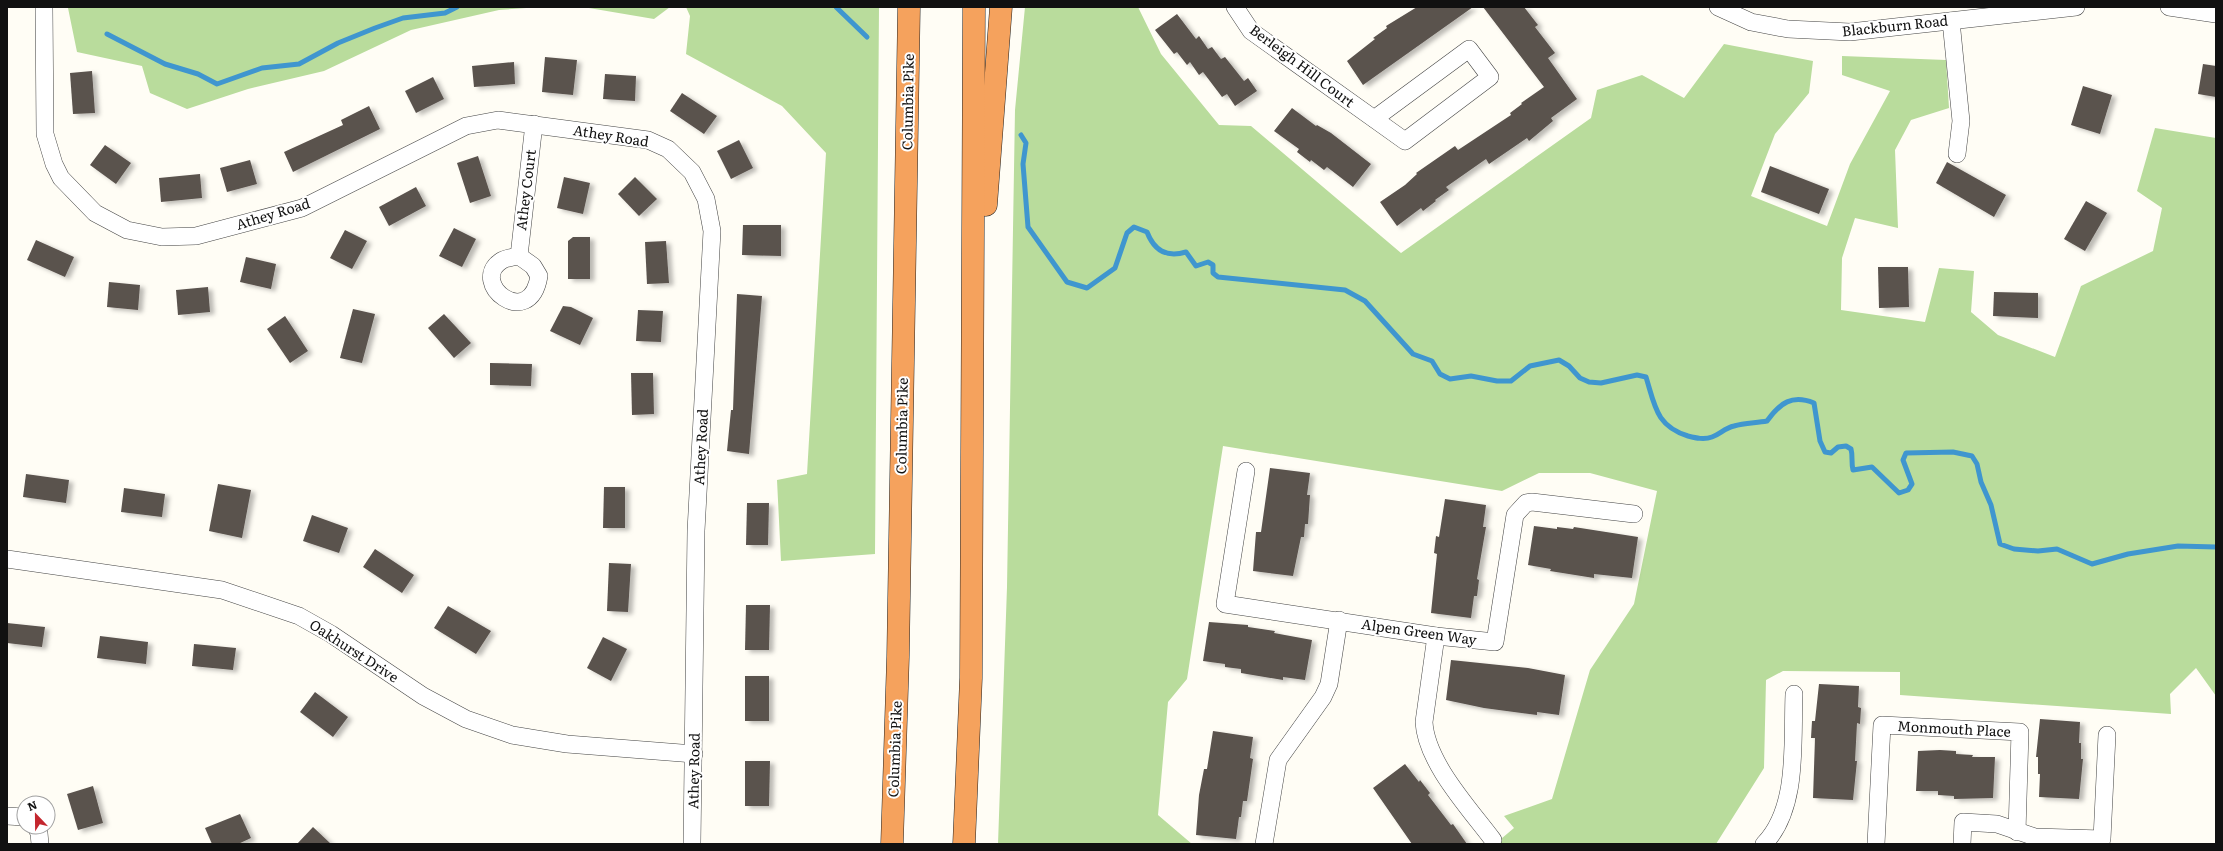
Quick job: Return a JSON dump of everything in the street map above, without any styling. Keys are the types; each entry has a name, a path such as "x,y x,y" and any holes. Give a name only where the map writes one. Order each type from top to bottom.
{"highway":[{"name":"Columbia Pike","path":"892,844 898,649 909,7"},
{"path":"964,844 970,678 974,7"},
{"path":"972,390 1001,7"}],"street":[{"name":"Athey Road","path":"44,7 45,134 54,164 61,178 95,213 127,230 162,237 196,236 302,208 466,126 498,120 648,140 668,149 692,172 706,199 712,231 696,531 692,844"},
{"name":"Berleigh Hill Court","path":"1235,7 1251,31 1374,119 1405,141 1490,77 1469,49 1374,119"},
{"name":"Blackburn Road","path":"1718,7 1750,22 1817,32 1850,32 1951,20 2014,10 2076,7"},
{"path":"2169,7 2216,14"},
{"path":"1951,20 1961,121 1957,154"},
{"name":"Athey Court","path":"518,256 534,124"},
{"name":"Alpen Green Way","path":"1246,471 1225,604 1339,620 1436,636 1495,642 1514,515 1526,503 1532,502 1634,514"},
{"name":"Oakhurst Drive","path":"7,559 222,590 299,616 331,634 423,696 466,719 512,735 567,744 694,754"},
{"path":"1264,844 1278,760 1323,697 1329,684 1339,620"},
{"path":"1436,636 1424,722 1424,735 1435,761 1493,840"},
{"path":"1764,844 1773,834 1783,815 1790,795 1794,694"},
{"name":"Monmouth Place","path":"1876,844 1882,725 2020,732 2017,832"},
{"path":"1962,844 1962,822 1997,824 2035,837 2102,839 2107,735"}],"green space":[{"path":"541,7 499,10 411,30 324,71 248,89 187,109 150,93 142,66 77,52 68,8"},
{"path":"583,7 670,7 654,19"},
{"path":"686,7 879,7 875,554 781,561 777,480 807,474 826,153 782,106 686,54 690,16"},
{"path":"1025,7 1138,7 1161,54 1219,125 1251,126 1401,253 1591,118 1597,90 1642,75 1684,98 1724,44 1813,61 1809,93 1775,134 1751,196 1827,226 1850,164 1890,91 1842,75 1842,56 1946,60 1949,108 1911,120 1895,150 1898,228 1855,218 1842,258 1841,310 1925,322 1939,268 1974,271 1971,312 1998,335 2055,357 2081,286 2153,251 2162,208 2137,191 2155,128 2216,138 2216,696 2196,668 2170,694 2171,714 1900,695 1900,672 1783,671 1766,680 1764,768 1716,844 1495,844 1514,828 1504,816 1552,799 1590,670 1634,604 1657,491 1590,473 1539,473 1502,491 1223,446 1187,679 1168,702 1158,815 1192,844 998,844 1007,587 1015,110"}],"building":[{"path":"1417,7 1473,7 1363,85 1347,61 1375,39 1373,38 1387,28 1386,26"},
{"path":"1483,7 1524,7 1538,25 1535,27 1555,53 1548,58 1577,99 1551,118 1553,121 1529,141 1527,138 1489,164 1486,159 1446,187 1449,190 1423,211 1421,208 1397,226 1380,202 1405,185 1417,174 1416,173 1455,146 1458,150 1511,115 1510,113 1522,104 1521,103 1544,87"},
{"path":"1177,14 1196,39 1199,36 1208,49 1212,47 1221,59 1225,57 1244,81 1248,78 1257,91 1235,106 1227,94 1222,97 1203,72 1199,75 1190,62 1187,65 1177,52 1174,54 1155,30"},
{"path":"545,57 577,60 573,95 542,92"},
{"path":"514,62 515,84 474,87 472,66"},
{"path":"2203,64 2216,66 2216,97 2198,94"},
{"path":"92,71 95,113 73,114 70,73"},
{"path":"605,74 636,76 635,101 603,99"},
{"path":"433,77 444,99 416,113 405,91"},
{"path":"2083,86 2112,95 2100,134 2071,125"},
{"path":"682,93 717,116 704,134 670,111"},
{"path":"369,106 380,129 293,172 284,152 343,125 341,120"},
{"path":"1292,108 1316,126 1317,125 1331,133 1371,164 1353,187 1327,167 1324,170 1311,160 1310,162 1297,152 1299,149 1274,131"},
{"path":"739,140 753,168 731,179 717,151"},
{"path":"105,145 131,163 116,184 90,165"},
{"path":"478,156 491,196 470,203 457,163"},
{"path":"250,160 257,184 227,192 220,168"},
{"path":"1947,162 2006,195 1994,217 1936,183"},
{"path":"1770,166 1829,189 1819,214 1761,192"},
{"path":"200,174 202,198 161,202 159,178"},
{"path":"564,177 590,183 583,214 557,208"},
{"path":"635,177 657,199 639,216 618,194"},
{"path":"416,187 426,206 389,226 379,207"},
{"path":"2086,201 2107,213 2085,251 2064,239"},
{"path":"743,225 781,225 781,256 742,255"},
{"path":"454,228 476,239 462,267 439,256"},
{"path":"345,230 367,241 352,269 330,258"},
{"path":"573,237 590,237 590,279 568,279 568,241"},
{"path":"36,240 74,257 65,277 27,260"},
{"path":"666,241 669,283 647,284 645,242"},
{"path":"246,257 276,264 271,289 240,282"},
{"path":"1878,267 1908,267 1909,307 1879,308"},
{"path":"109,282 140,285 138,310 107,307"},
{"path":"208,287 210,312 178,315 176,290"},
{"path":"1994,292 2038,293 2038,318 1993,316"},
{"path":"737,294 762,296 749,454 727,451 731,410 733,410"},
{"path":"563,306 571,307 593,318 580,345 550,331"},
{"path":"353,309 375,314 362,363 340,358"},
{"path":"638,310 663,311 661,342 636,341"},
{"path":"444,314 471,343 454,358 428,328"},
{"path":"285,316 308,351 290,363 267,329"},
{"path":"490,363 532,364 531,386 490,385"},
{"path":"631,373 653,373 654,414 632,415"},
{"path":"1270,468 1310,473 1307,495 1310,495 1308,524 1305,524 1304,537 1301,537 1293,576 1253,571 1256,532 1261,532"},
{"path":"26,474 69,480 66,503 23,497"},
{"path":"218,484 251,490 242,538 209,531"},
{"path":"604,487 625,487 625,528 603,528"},
{"path":"124,488 165,494 162,517 121,512"},
{"path":"1445,499 1486,505 1483,527 1486,527 1477,579 1479,580 1477,596 1474,596 1471,618 1431,613 1437,554 1434,553 1436,536 1439,537"},
{"path":"747,503 769,503 768,545 746,545"},
{"path":"312,515 348,528 339,553 303,541"},
{"path":"1534,526 1557,529 1557,527 1573,529 1574,527 1638,537 1632,578 1594,574 1594,578 1550,571 1551,569 1528,565"},
{"path":"375,549 414,575 402,593 363,567"},
{"path":"609,563 631,564 628,612 607,611"},
{"path":"746,605 770,605 769,650 745,650"},
{"path":"448,606 491,631 476,654 434,628"},
{"path":"1209,622 1248,625 1248,627 1275,631 1274,633 1312,640 1305,680 1283,677 1283,680 1241,673 1241,669 1225,667 1225,664 1203,661"},
{"path":"7,623 45,627 42,647 7,643"},
{"path":"100,636 148,642 146,664 97,658"},
{"path":"603,637 627,649 611,681 587,668"},
{"path":"194,644 236,648 233,670 192,666"},
{"path":"1451,660 1528,668 1565,675 1559,715 1537,712 1537,715 1484,708 1446,700"},
{"path":"745,676 769,676 769,721 745,721"},
{"path":"1819,684 1859,686 1858,707 1861,708 1860,724 1857,723 1855,761 1857,761 1853,800 1813,798 1815,738 1811,738 1812,721 1815,721"},
{"path":"315,692 348,717 333,737 300,712"},
{"path":"2040,719 2080,722 2079,743 2081,743 2081,759 2083,759 2079,799 2039,797 2040,774 2038,774 2038,757 2036,757"},
{"path":"1213,731 1253,737 1250,758 1253,759 1247,801 1243,801 1236,839 1196,835 1199,795 1204,769 1207,769"},
{"path":"1918,751 1956,751 1956,754 1973,755 1972,757 1995,757 1993,798 1954,799 1954,796 1938,795 1938,791 1916,791"},
{"path":"745,761 770,761 769,806 745,806"},
{"path":"1405,764 1419,782 1420,780 1430,793 1428,795 1451,825 1453,824 1467,844 1412,844 1373,788"},
{"path":"93,786 103,823 78,830 67,794"},
{"path":"240,814 251,838 238,844 212,844 205,828"},
{"path":"313,827 331,844 297,844"}],"waterway":[{"path":"107,34 165,64 198,74 217,84 262,68 299,64 338,43 403,18 445,13 457,7"},
{"path":"836,7 867,37"},
{"path":"1021,135 1026,143 1023,164 1028,227 1067,282 1087,288 1115,268 1127,233 1134,227 1147,232 1153,244 1162,251 1172,254 1186,252 1196,266 1208,262 1213,265 1213,273 1218,277 1345,290 1365,301 1413,354 1432,361 1440,374 1450,379 1471,376 1497,381 1511,381 1530,366 1559,360 1569,366 1580,378 1589,382 1601,383 1637,375 1646,377 1658,414 1663,421 1677,432 1700,438 1712,437 1734,426 1767,421 1777,409 1787,402 1799,399 1806,400 1814,403 1820,441 1825,452 1831,453 1838,447 1846,446 1851,449 1853,470 1872,467 1899,493 1908,490 1912,484 1903,460 1906,453 1953,452 1972,456 1977,464 1981,482 1991,505 2000,544 2014,549 2038,551 2057,549 2092,564 2128,554 2178,546 2216,547"}]}
